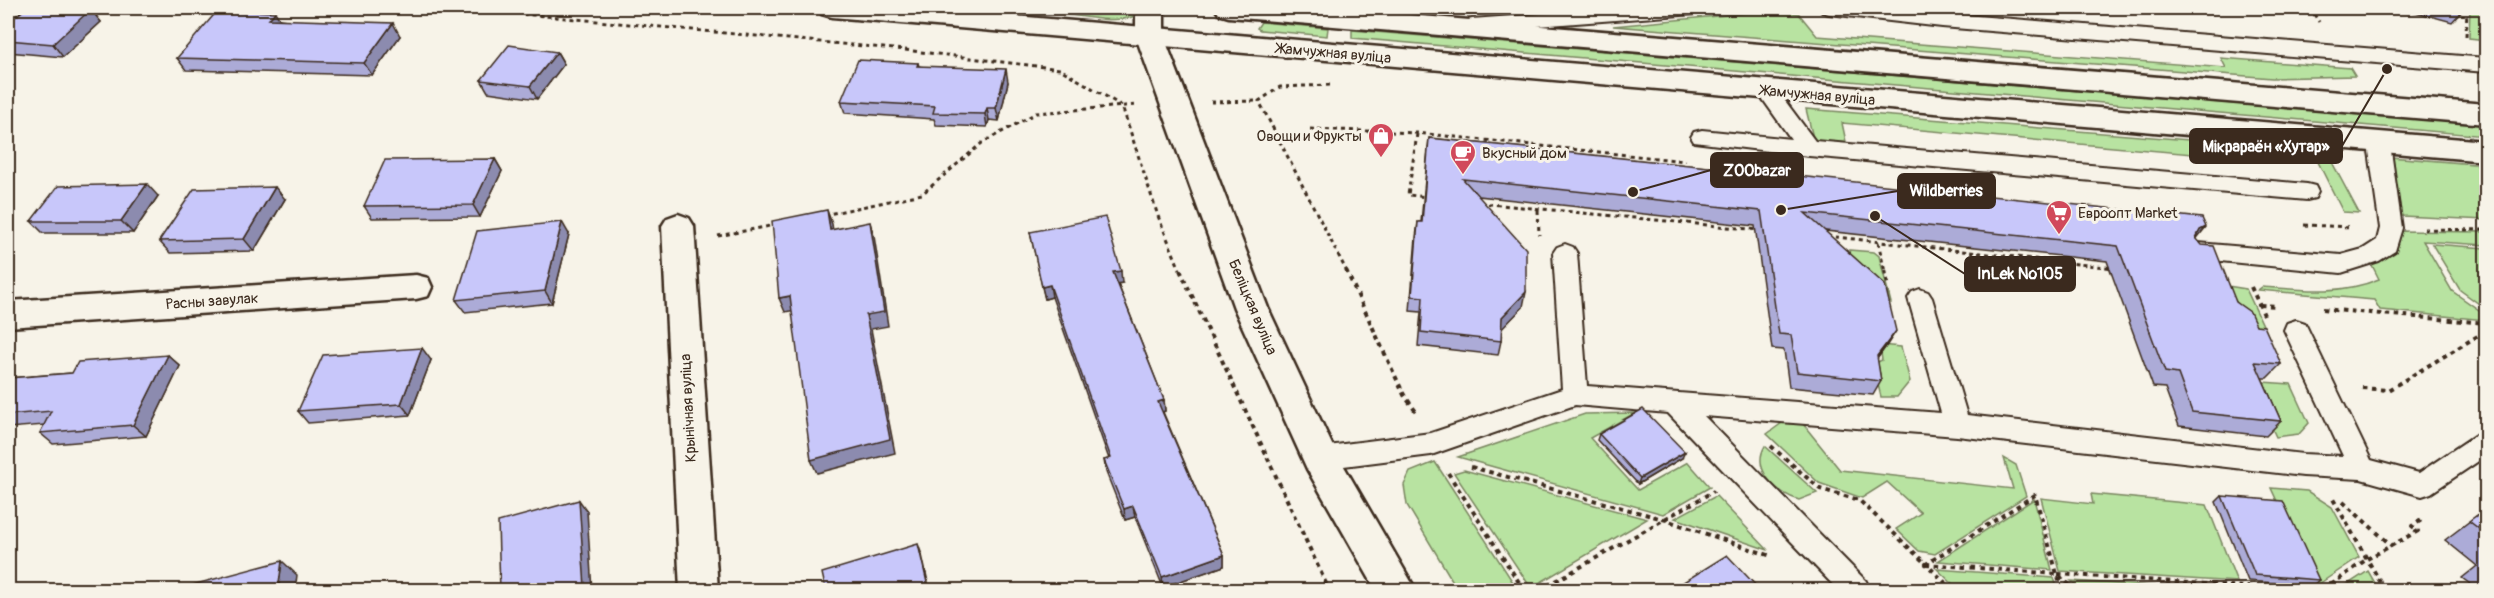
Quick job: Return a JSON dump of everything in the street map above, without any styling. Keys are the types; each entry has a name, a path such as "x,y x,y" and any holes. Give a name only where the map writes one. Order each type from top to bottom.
{"main road":[{"name":"Жамчужная вуліца","path":"832,8 1150,22 1767,91 2487,152"},
{"path":"1229,8 2487,114"},
{"name":"Беліцкая вуліца","path":"1150,22 1251,308 1320,458 1397,591"},
{"name":"Крынічная вуліца","path":"678,234 699,591"},
{"name":"Расны завулак","path":"8,314 416,287"}],"lane":[{"path":"1452,27 1694,8"},
{"path":"1829,8 1953,22 2487,65"},
{"path":"1767,91 1809,148"},
{"path":"1702,137 2307,192"},
{"path":"2198,252 2340,264 2371,255 2387,244 2391,228 2379,144"},
{"path":"1565,253 1575,395"},
{"path":"1920,298 1957,425"},
{"path":"2296,330 2352,443 2361,468"},
{"path":"1320,458 1431,444 1575,395 1957,425 2292,464 2361,468 2422,484 2487,442"},
{"path":"1675,403 1856,591"}],"path":[{"path":"8,24 23,8"},
{"path":"459,8 893,49 1060,69 1122,106 1158,216 1195,307 1329,591"},
{"path":"1338,85 1280,87 1259,101 1326,227 1404,395 1418,414"},
{"path":"822,215 922,194 982,143 1036,113 1122,106"},
{"path":"1417,133 1408,195 1431,198"},
{"path":"1479,203 1761,230"},
{"path":"1538,210 1539,244"},
{"path":"678,234 777,224"},
{"path":"2321,226 2360,258"},
{"path":"1820,236 2121,269"},
{"path":"1878,242 1891,296"},
{"path":"2260,284 2249,283 2268,324"},
{"path":"2259,304 2282,306"},
{"path":"2317,309 2487,323"},
{"path":"2323,384 2388,390 2487,331"},
{"path":"1740,409 1767,442 1820,489 1859,500 1953,591"},
{"path":"1467,466 1663,519 1773,557"},
{"path":"1457,468 1446,470 1524,591"},
{"path":"1540,591 1715,490"},
{"path":"1926,564 2035,495 2062,591"},
{"path":"2385,591 2334,496 2392,546"},
{"path":"2324,591 2367,559 2418,531 2412,526 2431,514"},
{"path":"1926,564 2291,591"},
{"path":"2057,574 2075,591"}],"green space":[{"path":"1065,8 1127,8 1137,12 1135,16 1127,18 1090,18 1063,14"},
{"path":"2470,8 2486,8 2486,40 2469,38"},
{"path":"1779,10 1799,14 1817,36 2226,68 2221,58 2350,68 2355,76 2272,78 1613,26"},
{"path":"1261,22 1328,28 1327,36 1260,30 1257,28"},
{"path":"1352,30 2486,125 2486,136 1352,38"},
{"path":"1806,109 2326,151 2359,213 2343,212 2315,156 2244,150 2249,159 1842,123 1848,151 1814,142"},
{"path":"2390,157 2486,165 2486,220 2402,216"},
{"path":"2395,231 2486,232 2486,245 2423,241 2452,291 2486,315 2486,320 2380,310 2374,300 2258,290 2262,287 2336,289 2379,279 2370,261"},
{"path":"2432,244 2486,248 2486,309 2460,290"},
{"path":"1849,250 1874,252 1879,256 1891,303 1872,301 1855,279"},
{"path":"2209,283 2246,289 2269,338 2244,336"},
{"path":"1880,345 1901,347 1910,381 1897,397 1881,397 1873,364 1882,360"},
{"path":"2262,382 2291,384 2309,423 2299,434 2276,437 2260,402"},
{"path":"1635,413 1590,438 1638,490 1688,462 1710,487 1663,514 1458,457 1585,414"},
{"path":"1782,423 1803,424 1840,470 2013,489 2004,458 2016,465 2026,496 1935,554 1919,551 1896,529 1921,513 1887,482 1862,498 1819,483 1767,434"},
{"path":"1765,446 1817,493 1799,500 1775,486 1768,479 1761,464"},
{"path":"1435,462 1518,590 1458,590 1407,505 1404,485 1410,472"},
{"path":"1464,470 1647,519 1531,588 1454,473"},
{"path":"2271,488 2307,491 2332,507 2359,557 2316,586"},
{"path":"2091,494 2207,505 2237,582 2060,571 2041,498 2093,504"},
{"path":"1716,496 1768,550 1675,518"},
{"path":"2034,499 2052,570 1938,561"},
{"path":"1937,569 2054,578 2058,590 1959,590"},
{"path":"2368,571 2379,590 2339,590"},
{"path":"2071,581 2219,590 2081,590"}],"building":[{"path":"26,8 91,9 53,44 8,40 8,23"},
{"path":"218,10 275,12 269,19 393,23 364,63 177,58"},
{"path":"509,45 557,52 530,86 481,80"},
{"path":"858,60 918,63 917,66 1006,69 996,108 987,108 985,114 933,113 935,106 841,101"},
{"path":"1429,138 1756,172 1755,168 1760,172 2202,218 2206,227 2200,230 2196,238 2202,245 2214,246 2236,302 2250,312 2256,325 2264,326 2281,364 2255,362 2281,421 2192,412 2178,374 2165,372 2118,246 1805,213 1885,285 1896,331 1877,356 1881,381 1797,372 1791,335 1779,334 1761,211 1463,179 1526,249 1526,292 1502,317 1501,341 1421,332 1423,297 1412,296 1418,222 1422,222"},
{"path":"495,159 473,205 364,206 385,160"},
{"path":"147,184 121,221 31,221 58,186"},
{"path":"275,187 244,239 159,241 194,189"},
{"path":"827,210 830,230 870,222 884,312 866,315 890,439 811,460 790,296 779,298 772,221"},
{"path":"1105,217 1121,271 1113,272 1164,400 1158,402 1224,555 1162,577 1133,506 1124,509 1104,460 1111,458 1050,285 1042,287 1030,232"},
{"path":"562,222 545,291 456,300 477,231"},
{"path":"422,348 401,404 298,411 323,355"},
{"path":"168,355 133,425 40,433 51,411 8,415 8,378 72,373 78,362"},
{"path":"1643,409 1685,452 1640,478 1599,434"},
{"path":"2222,496 2283,501 2319,580 2255,575"},
{"path":"579,500 585,587 572,591 500,591 498,522"},
{"path":"2487,508 2487,535 2469,521"},
{"path":"918,544 929,591 826,591 822,573"},
{"path":"1727,555 1761,591 1669,591"},
{"path":"282,561 278,591 170,591"},
{"path":"2487,581 2487,591 2474,591"}],"place":[{"name":"Мікрараён «Хутар»","path":"2387,69"},
{"name":"Овощи и Фрукты","path":"1381,159"},
{"name":"Вкусный дом","path":"1463,176"},
{"name":"ZOObazar","path":"1633,192"},
{"name":"Wildberries","path":"1781,210"},
{"name":"InLek №105","path":"1875,216"},
{"name":"Евроопт Market","path":"2059,236"}]}
